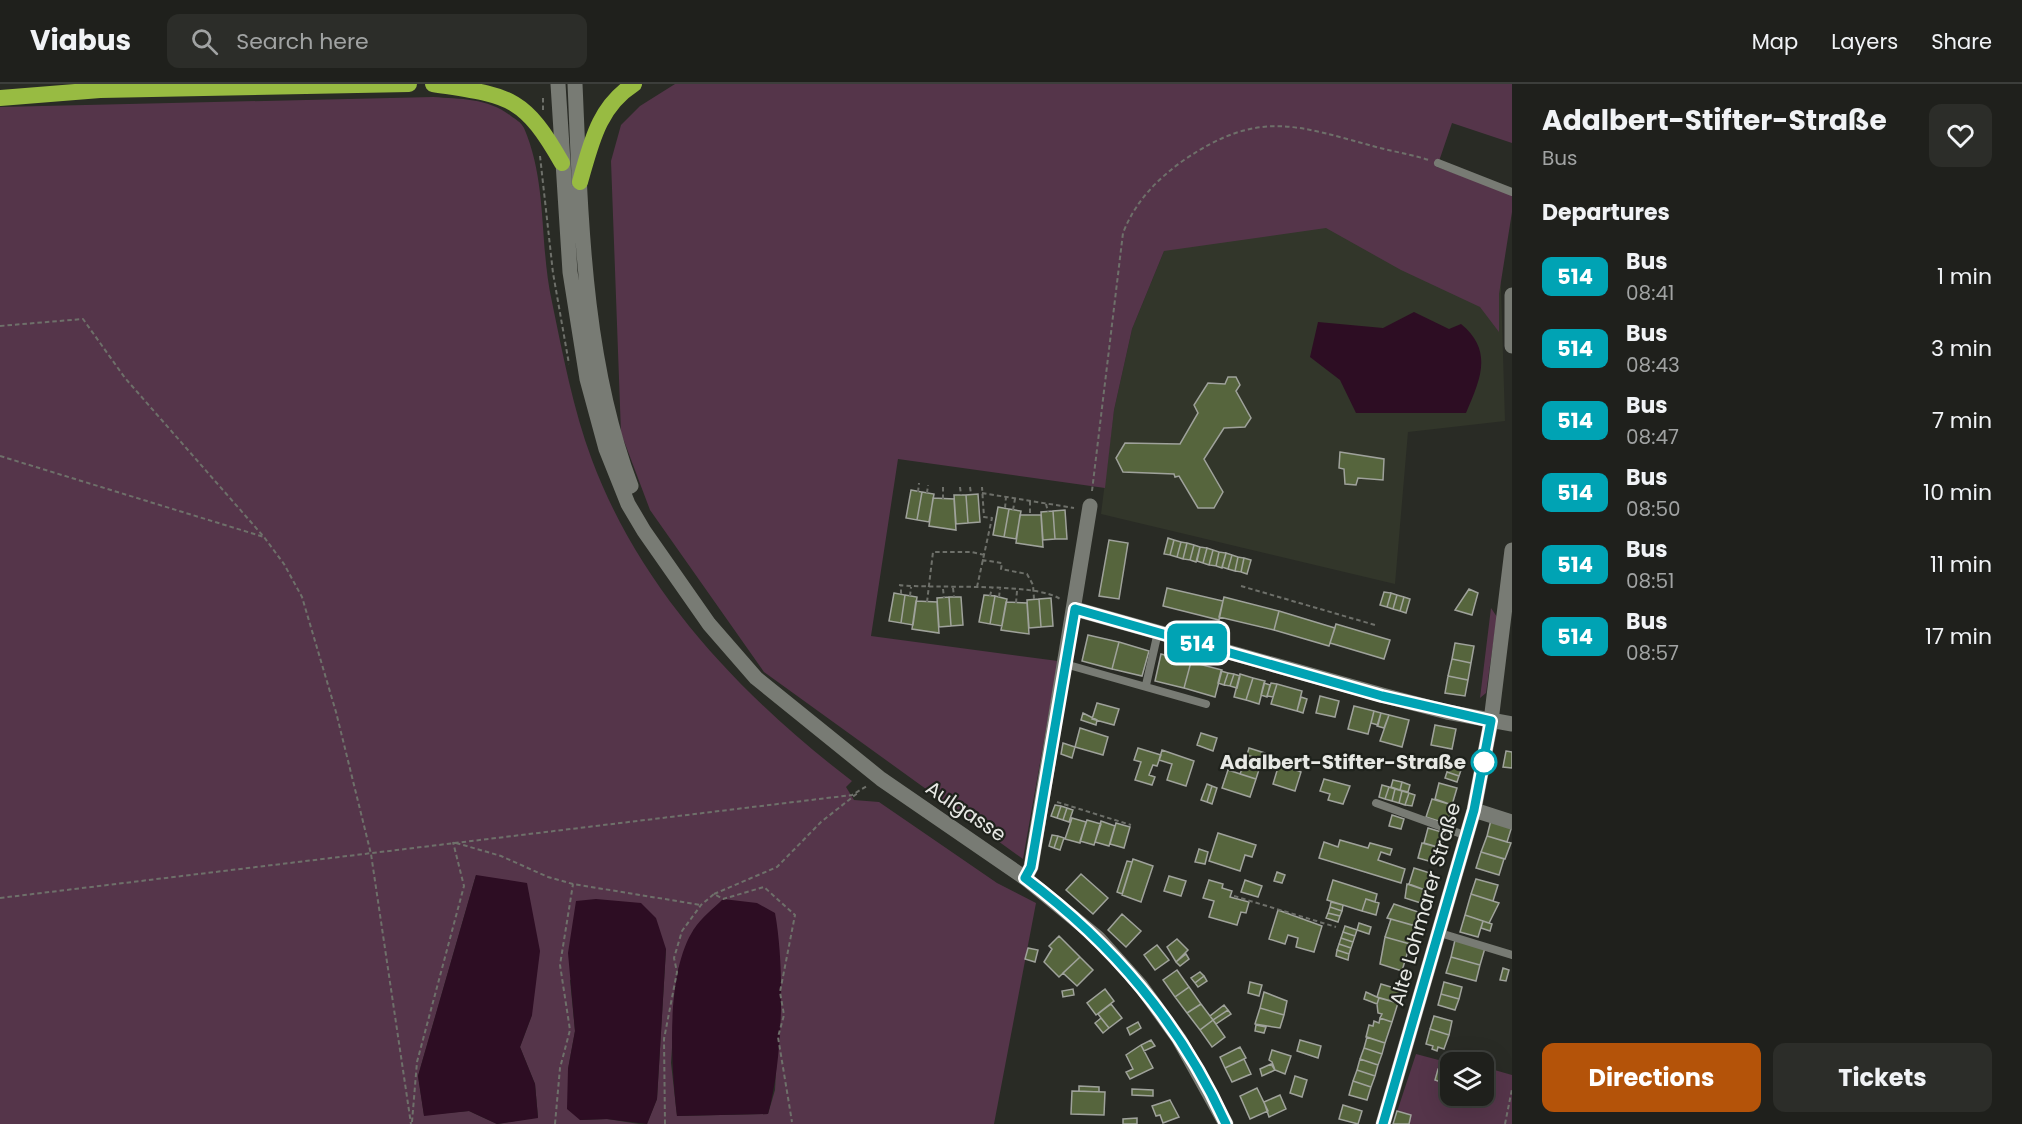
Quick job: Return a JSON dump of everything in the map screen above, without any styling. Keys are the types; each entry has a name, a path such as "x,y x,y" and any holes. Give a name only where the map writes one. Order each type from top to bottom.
{"highway":[{"path":"0,98 100,90 410,84"},
{"path":"433,84 491,93 510,100 537,123 562,163"},
{"path":"580,182 602,115 618,94 634,84"}],"main road":[{"path":"558,84 570,273 596,416 628,504 659,552"},
{"path":"575,84 585,273 601,379 616,445 659,552"},
{"path":"1512,295 1512,346"},
{"path":"1025,878 1031,867 1043,798 1089,510"},
{"name":"Alte Lohmarer Straße","path":"1383,1124 1474,810 1491,721 1512,549"},
{"name":"Aulgasse","path":"659,552 709,624 756,678 881,779 1025,878 1098,938 1141,986 1179,1039 1226,1124"},
{"path":"1075,609 1382,696 1512,724"},
{"path":"1474,810 1512,822"}],"lane":[{"path":"1438,163 1512,192"},
{"path":"1146,685 1158,632"},
{"path":"1065,664 1146,685 1206,704"},
{"path":"1376,803 1467,836"},
{"path":"1440,933 1512,956"}],"path":[{"path":"537,123 543,116 543,95"},
{"path":"982,493 1089,510 1118,255 1132,211 1169,171 1211,142 1255,126 1302,126 1438,163"},
{"path":"539,154 545,188 553,273 569,367"},
{"path":"0,326 83,319 125,378 264,537 284,564 302,597 336,712 371,854 411,1124"},
{"path":"0,456 264,537"},
{"path":"918,492 919,483"},
{"path":"927,493 928,485"},
{"path":"943,487 943,499"},
{"path":"960,487 961,495"},
{"path":"970,487 971,494"},
{"path":"977,587 992,518 984,516 981,487"},
{"path":"1005,508 1006,497"},
{"path":"1013,510 1015,499"},
{"path":"1030,501 1030,516"},
{"path":"1046,504 1048,512"},
{"path":"1056,505 1058,511"},
{"path":"927,602 933,552 971,552 985,555"},
{"path":"982,560 1002,563 1001,569 1027,574 1033,585 1034,599"},
{"path":"901,594 900,585 927,589 977,587 1033,591 1054,595 1075,609"},
{"path":"910,596 911,586"},
{"path":"1241,586 1375,625"},
{"path":"952,588 954,597"},
{"path":"990,596 992,588"},
{"path":"943,589 944,598"},
{"path":"999,597 1000,589"},
{"path":"1016,603 1017,590"},
{"path":"1043,593 1044,598"},
{"path":"858,780 866,787"},
{"path":"0,898 852,795 866,787"},
{"path":"660,1124 665,1124 664,1039 677,972 674,958 682,931 701,905 714,894 777,867 821,822 866,787"},
{"path":"1043,798 1131,825"},
{"path":"453,842 501,856 548,877 573,884 701,905"},
{"path":"411,1124 417,1062 464,886 453,842"},
{"path":"555,1124 560,1068 570,1030 560,965 573,884"},
{"path":"714,894 723,899 764,887 795,915 780,992 784,1015 778,1037 792,1122"},
{"path":"1234,896 1336,927"},
{"path":"1505,1124 1512,1089"}],"shaded area":[{"path":"675,84 1512,84 1512,143 1452,123 1437,167 1512,194 1512,212 1499,294 1499,332 1480,307 1401,270 1326,228 1164,251 1132,329 1114,410 1105,488 898,459 871,636 1058,661 1023,859 764,672 650,510 621,433 611,161 621,125 640,106"},
{"path":"433,97 484,103 502,110 521,124 532,149 537,171 548,280 574,402 592,460 613,508 638,554 667,597 699,638 734,677 772,714 852,781 846,787 854,800 879,802 997,883 1036,903 994,1124 647,1124 657,1099 666,949 570,980 575,1031 568,1069 580,1120 607,1119 639,1124 498,1124 538,1117 535,1084 520,1047 532,1015 476,875 418,1076 424,1115 469,1111 497,1124 0,1124 0,107","holes":["694,929 780,992 775,1090 768,1114 677,1116 671,1063 677,972"]},
{"path":"1259,175 1499,221 1505,421 1408,432 1395,584 1101,514 1114,410 1132,329 1164,251"},
{"path":"1414,312 1449,329 1461,324 1478,345 1481,366 1476,389 1466,413 1356,413 1340,380 1310,357 1318,322 1383,328"},
{"path":"1491,608 1497,617 1486,693 1480,698"},
{"path":"476,875 527,883 540,951 532,1015 520,1047 535,1084 538,1118 497,1124 469,1111 424,1116 418,1076"},
{"path":"596,899 641,903 656,918 666,949 657,1099 647,1124 607,1119 580,1120 567,1109 568,1069 575,1031 568,953 576,901"},
{"path":"723,899 757,903 775,913 780,960 781,1014 773,1092 768,1114 677,1116 672,1020 678,970 694,929"},
{"path":"1416,1054 1440,1060 1440,1106 1494,1106 1494,1070 1512,1075 1512,1124 1393,1124"}],"building":[{"path":"1228,377 1236,377 1240,385 1236,391 1251,418 1245,427 1224,428 1204,459 1223,492 1214,508 1198,508 1179,476 1175,477 1174,474 1123,472 1116,458 1125,443 1180,444 1198,413 1194,405 1208,383 1225,384"},
{"path":"1340,452 1384,459 1383,480 1358,478 1356,485 1345,484 1344,469 1339,468"},
{"path":"911,490 922,492 917,520 906,518"},
{"path":"922,492 934,494 929,522 917,520"},
{"path":"978,494 980,522 968,523 966,495"},
{"path":"954,495 966,495 968,523 956,524"},
{"path":"933,498 954,499 956,530 929,526"},
{"path":"998,507 1009,509 1004,537 993,535"},
{"path":"1009,509 1021,511 1016,539 1004,537"},
{"path":"1065,510 1067,539 1055,539 1053,511"},
{"path":"1053,511 1055,539 1043,540 1041,512"},
{"path":"1020,515 1041,515 1043,547 1016,543"},
{"path":"1168,538 1174,540 1170,555 1164,554"},
{"path":"1109,540 1128,543 1119,599 1099,596"},
{"path":"1174,540 1181,542 1177,557 1170,555"},
{"path":"1181,542 1187,543 1183,559 1177,557"},
{"path":"1187,543 1194,545 1190,560 1183,559"},
{"path":"1194,545 1200,547 1196,562 1190,560"},
{"path":"1200,547 1207,548 1203,563 1197,561"},
{"path":"1207,548 1213,550 1209,565 1203,563"},
{"path":"1213,550 1219,552 1216,566 1209,565"},
{"path":"1219,552 1226,553 1222,568 1216,566"},
{"path":"1226,553 1232,555 1228,569 1222,567"},
{"path":"1232,555 1238,557 1235,571 1228,569"},
{"path":"1238,557 1244,558 1241,572 1235,571"},
{"path":"1244,558 1251,560 1247,574 1241,572"},
{"path":"1167,588 1223,601 1219,620 1163,606"},
{"path":"1469,589 1478,593 1472,615 1455,610"},
{"path":"1384,592 1391,593 1387,607 1380,605"},
{"path":"894,593 905,595 901,623 889,621"},
{"path":"1391,593 1397,595 1393,609 1387,607"},
{"path":"905,595 917,597 913,625 901,623"},
{"path":"984,595 995,596 990,624 979,622"},
{"path":"1397,595 1404,597 1400,611 1393,609"},
{"path":"995,596 1007,599 1002,626 990,624"},
{"path":"949,597 951,626 939,627 937,598"},
{"path":"949,597 961,597 963,625 951,626"},
{"path":"1224,597 1279,611 1274,630 1219,617"},
{"path":"1404,597 1410,599 1406,613 1400,611"},
{"path":"1051,598 1053,626 1041,627 1039,599"},
{"path":"1039,599 1041,627 1029,628 1027,600"},
{"path":"916,601 937,602 939,633 912,629"},
{"path":"1006,602 1027,603 1029,634 1001,630"},
{"path":"1279,611 1335,628 1329,646 1274,630"},
{"path":"1336,624 1390,640 1384,659 1330,643"},
{"path":"1088,635 1119,642 1112,669 1082,661"},
{"path":"1119,642 1149,651 1142,676 1112,669"},
{"path":"1455,643 1474,646 1471,663 1452,659"},
{"path":"1161,654 1191,662 1184,688 1155,681"},
{"path":"1452,659 1471,663 1468,680 1448,676"},
{"path":"1191,662 1222,670 1215,697 1184,688"},
{"path":"1221,671 1228,673 1224,685 1218,683"},
{"path":"1228,673 1234,674 1230,686 1224,685"},
{"path":"1234,674 1240,676 1237,688 1230,686"},
{"path":"1240,674 1253,678 1246,700 1234,697"},
{"path":"1448,676 1468,680 1465,696 1445,693"},
{"path":"1253,678 1265,681 1259,704 1246,700"},
{"path":"1264,683 1270,685 1267,697 1261,695"},
{"path":"1271,683 1277,684 1273,697 1267,696"},
{"path":"1277,684 1302,691 1297,711 1271,704"},
{"path":"1320,696 1339,701 1335,717 1316,713"},
{"path":"1301,697 1307,699 1303,713 1297,711"},
{"path":"1097,703 1119,709 1114,725 1092,719"},
{"path":"1354,706 1374,711 1368,734 1348,729"},
{"path":"1374,711 1381,713 1378,725 1371,723"},
{"path":"1083,713 1097,720 1096,725 1081,720"},
{"path":"1381,713 1389,715 1384,728 1377,726"},
{"path":"1389,715 1409,720 1402,747 1380,741"},
{"path":"1435,725 1456,729 1452,749 1431,745"},
{"path":"1080,728 1108,737 1103,755 1075,747"},
{"path":"1201,733 1217,738 1213,751 1197,745"},
{"path":"1063,743 1075,747 1072,758 1061,754"},
{"path":"1138,748 1161,755 1157,766 1153,765 1149,775 1155,777 1152,785 1135,780 1141,762 1134,760"},
{"path":"1249,748 1265,753 1262,760 1247,755"},
{"path":"1162,750 1194,761 1186,786 1167,780 1172,764 1159,760"},
{"path":"1506,751 1512,752 1512,768 1503,767"},
{"path":"1247,755 1262,760 1256,779 1240,774"},
{"path":"1279,764 1301,772 1295,791 1273,784"},
{"path":"1448,766 1461,770 1459,776 1447,772"},
{"path":"1228,770 1256,779 1250,797 1222,788"},
{"path":"1447,772 1459,776 1457,782 1445,778"},
{"path":"1324,779 1350,786 1343,804 1328,800 1330,794 1320,791"},
{"path":"1393,780 1402,782 1400,790 1391,787"},
{"path":"1402,782 1410,785 1408,792 1400,790"},
{"path":"1439,783 1457,788 1452,805 1435,799"},
{"path":"1207,784 1212,786 1207,802 1201,800"},
{"path":"1382,785 1389,787 1385,799 1379,797"},
{"path":"1212,786 1217,788 1212,804 1207,802"},
{"path":"1389,787 1395,789 1392,801 1385,799"},
{"path":"1395,789 1402,791 1399,803 1392,801"},
{"path":"1402,791 1409,793 1405,805 1399,803"},
{"path":"1409,793 1415,795 1412,806 1405,805"},
{"path":"1432,799 1452,805 1448,824 1426,817"},
{"path":"1055,805 1061,806 1057,818 1051,816"},
{"path":"1061,806 1067,808 1063,820 1057,818"},
{"path":"1067,808 1073,810 1069,822 1063,820"},
{"path":"1392,815 1404,819 1401,829 1389,826"},
{"path":"1072,818 1086,822 1080,843 1065,839"},
{"path":"1087,820 1101,824 1094,845 1080,841"},
{"path":"1491,820 1512,826 1507,842 1487,836"},
{"path":"1101,821 1115,826 1109,846 1095,842"},
{"path":"1116,823 1130,827 1124,848 1110,844"},
{"path":"1428,828 1445,833 1441,848 1424,843"},
{"path":"1218,833 1256,845 1252,857 1245,855 1240,871 1209,861"},
{"path":"1052,835 1058,836 1054,848 1049,846"},
{"path":"1058,836 1064,838 1060,850 1054,848"},
{"path":"1487,836 1511,843 1505,859 1481,852"},
{"path":"1340,840 1368,848 1370,843 1392,849 1390,855 1381,852 1378,860 1405,869 1401,883 1319,858 1324,842 1338,847"},
{"path":"1422,843 1441,848 1436,863 1418,858"},
{"path":"1199,849 1208,852 1205,864 1195,862"},
{"path":"1481,852 1504,859 1499,875 1476,868"},
{"path":"1133,859 1153,866 1141,902 1122,895"},
{"path":"1127,861 1132,862 1122,894 1117,892"},
{"path":"1414,868 1433,874 1428,891 1409,884"},
{"path":"1277,872 1285,875 1282,883 1274,881"},
{"path":"1081,874 1108,898 1093,914 1066,890"},
{"path":"1169,876 1186,881 1181,896 1164,891"},
{"path":"1476,879 1498,885 1493,901 1471,894"},
{"path":"1209,880 1223,884 1222,888 1232,891 1230,897 1249,902 1246,913 1241,912 1237,925 1209,917 1214,901 1203,898"},
{"path":"1245,880 1262,886 1258,897 1241,892"},
{"path":"1333,880 1377,894 1375,902 1366,899 1362,911 1327,900"},
{"path":"1407,884 1428,891 1424,904 1405,898"},
{"path":"1471,894 1499,903 1489,923 1465,915"},
{"path":"1366,899 1379,903 1376,915 1362,911"},
{"path":"1331,902 1343,905 1342,911 1330,907"},
{"path":"1394,904 1421,913 1416,926 1387,918"},
{"path":"1330,907 1342,911 1340,916 1328,913"},
{"path":"1278,910 1322,926 1314,952 1296,947 1298,938 1288,935 1285,944 1269,939"},
{"path":"1328,913 1340,916 1338,922 1326,918"},
{"path":"1122,914 1141,931 1126,947 1108,930"},
{"path":"1465,915 1483,921 1478,937 1460,932"},
{"path":"1391,919 1415,926 1410,944 1385,937"},
{"path":"1483,921 1492,924 1490,931 1481,928"},
{"path":"1359,923 1371,927 1369,934 1357,930"},
{"path":"1345,926 1357,930 1355,936 1343,932"},
{"path":"1343,932 1355,936 1353,942 1341,938"},
{"path":"1059,936 1080,957 1059,977 1044,962 1052,949 1049,946"},
{"path":"1385,937 1410,944 1402,971 1380,964"},
{"path":"1341,938 1353,942 1351,948 1339,944"},
{"path":"1177,939 1188,950 1176,962 1167,947"},
{"path":"1455,940 1485,948 1480,965 1451,957"},
{"path":"1339,944 1351,948 1349,954 1337,950"},
{"path":"1157,945 1169,960 1155,970 1144,955"},
{"path":"1028,948 1038,950 1035,962 1025,959"},
{"path":"1337,950 1349,954 1348,960 1336,956"},
{"path":"1186,954 1189,959 1180,966 1176,962"},
{"path":"1080,957 1093,970 1077,986 1063,973"},
{"path":"1451,957 1480,965 1476,981 1446,973"},
{"path":"1503,968 1509,970 1506,981 1500,980"},
{"path":"1177,970 1189,987 1175,997 1163,980"},
{"path":"1200,972 1204,976 1195,983 1191,978"},
{"path":"1204,976 1207,981 1198,987 1195,983"},
{"path":"1250,982 1262,985 1259,996 1248,993"},
{"path":"1444,982 1462,987 1459,999 1441,994"},
{"path":"1381,984 1401,990 1398,1003 1377,997"},
{"path":"1189,987 1201,1004 1187,1013 1175,997"},
{"path":"1073,989 1074,995 1063,997 1062,991"},
{"path":"1105,989 1114,1001 1096,1015 1087,1003"},
{"path":"1264,992 1287,1001 1284,1015 1260,1008"},
{"path":"1366,992 1379,998 1377,1004 1364,999"},
{"path":"1441,994 1459,999 1455,1010 1438,1005"},
{"path":"1379,998 1398,1003 1392,1022 1380,1018 1382,1014 1378,1013 1377,1004"},
{"path":"1111,1004 1122,1018 1109,1028 1098,1014"},
{"path":"1201,1004 1213,1020 1200,1030 1187,1013"},
{"path":"1224,1005 1228,1010 1213,1020 1210,1016"},
{"path":"1260,1008 1284,1015 1280,1028 1255,1024"},
{"path":"1228,1010 1231,1014 1216,1024 1213,1020"},
{"path":"1434,1016 1452,1021 1449,1035 1430,1029"},
{"path":"1101,1018 1109,1028 1103,1033 1095,1023"},
{"path":"1380,1018 1392,1022 1385,1043 1366,1037 1369,1025 1373,1026 1374,1021 1379,1023"},
{"path":"1213,1020 1225,1037 1212,1047 1200,1030"},
{"path":"1138,1022 1141,1028 1130,1035 1127,1028"},
{"path":"1256,1025 1266,1027 1264,1033 1255,1031"},
{"path":"1430,1029 1449,1035 1444,1049 1438,1047 1437,1051 1432,1049 1433,1046 1426,1044"},
{"path":"1367,1037 1385,1043 1382,1054 1364,1048"},
{"path":"1151,1040 1155,1046 1144,1051 1141,1045"},
{"path":"1300,1040 1321,1046 1318,1058 1297,1051"},
{"path":"1141,1045 1153,1068 1130,1079 1126,1072 1133,1069 1126,1055"},
{"path":"1240,1047 1246,1058 1225,1068 1220,1057"},
{"path":"1364,1048 1382,1054 1378,1065 1360,1059"},
{"path":"1272,1050 1291,1056 1285,1074 1275,1070 1269,1060"},
{"path":"1244,1059 1251,1074 1232,1082 1225,1068"},
{"path":"1360,1059 1378,1065 1375,1076 1357,1070"},
{"path":"1271,1064 1275,1070 1262,1076 1260,1069"},
{"path":"1438,1069 1440,1069 1440,1082 1435,1080"},
{"path":"1357,1070 1375,1076 1371,1087 1353,1081"},
{"path":"1295,1076 1307,1080 1302,1097 1290,1093"},
{"path":"1353,1081 1371,1087 1367,1100 1349,1095"},
{"path":"1079,1086 1099,1087 1099,1092 1079,1091"},
{"path":"1257,1088 1268,1111 1250,1119 1240,1096"},
{"path":"1132,1089 1153,1090 1153,1096 1132,1095"},
{"path":"1072,1091 1105,1092 1104,1115 1071,1114"},
{"path":"1280,1095 1286,1109 1269,1117 1264,1102"},
{"path":"1170,1100 1179,1117 1163,1123 1160,1115 1156,1116 1152,1106"},
{"path":"1343,1105 1362,1111 1358,1124 1339,1119"},
{"path":"1397,1111 1411,1115 1409,1124 1393,1124"},
{"path":"1137,1118 1137,1124 1123,1124 1123,1119"}],"bus line":[{"name":"514","path":"1226,1124 1194,1063 1141,986 1098,938 1025,878 1031,867 1075,609 1382,696 1491,721 1474,810 1383,1124"}],"place":[{"name":"Adalbert-Stifter-Straße","path":"1484,762"}]}
